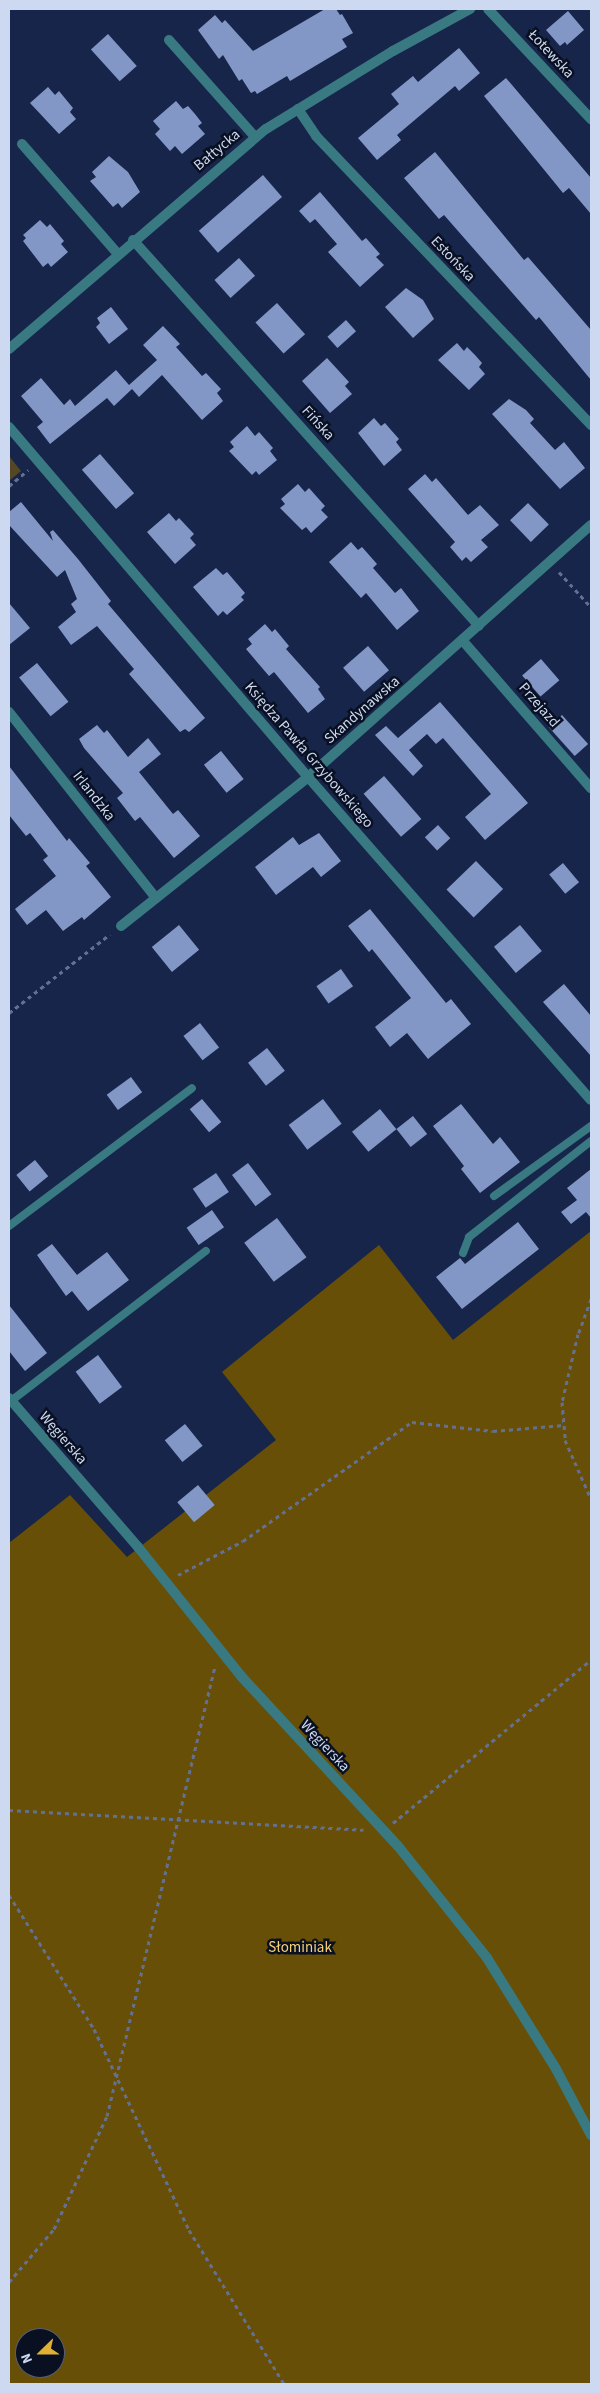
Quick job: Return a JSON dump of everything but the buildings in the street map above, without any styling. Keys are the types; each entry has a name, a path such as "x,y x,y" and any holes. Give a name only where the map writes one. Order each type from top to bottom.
{"street":[{"name":"Bałtycka","path":"9,349 255,137 470,9"},
{"name":"Łotewska","path":"488,9 591,119"},
{"path":"169,40 255,137"},
{"name":"Estońska","path":"298,110 316,136 591,425"},
{"path":"22,144 118,254"},
{"name":"Fińska","path":"134,240 479,626"},
{"name":"Księdza Pawła Grzybowskiego","path":"9,426 308,777 591,1100"},
{"name":"Skandynawska","path":"121,926 308,777 463,641 591,525"},
{"name":"Przejazd","path":"463,641 591,788"},
{"name":"Irlandzka","path":"9,712 156,898"},
{"name":"Węgierska","path":"10,1400 166,1581 219,1648 313,1756 384,1831 487,1958 556,2068 591,2135"}],"lane":[{"path":"9,1226 192,1088"},
{"path":"494,1196 591,1126"},
{"path":"463,1253 469,1237 591,1140"},
{"path":"10,1400 206,1251"}],"path":[{"path":"9,486 39,462"},
{"path":"550,562 591,607"},
{"path":"9,1013 121,926"},
{"path":"591,1299 578,1334 562,1402 566,1440 591,1499"},
{"path":"166,1581 243,1541 412,1422 493,1431 564,1425"},
{"path":"9,2282 54,2229 107,2116 180,1820 219,1648"},
{"path":"9,1810 384,1831 591,1660"},
{"path":"9,1895 94,2029 189,2230 284,2384"}],"shaded area":[{"path":"9,456 21,471 9,481"}],"green space":[{"name":"Słominiak","path":"591,1231 591,2384 9,2384 9,1543 70,1495 127,1557 276,1440 222,1372 379,1245 453,1340"}]}
